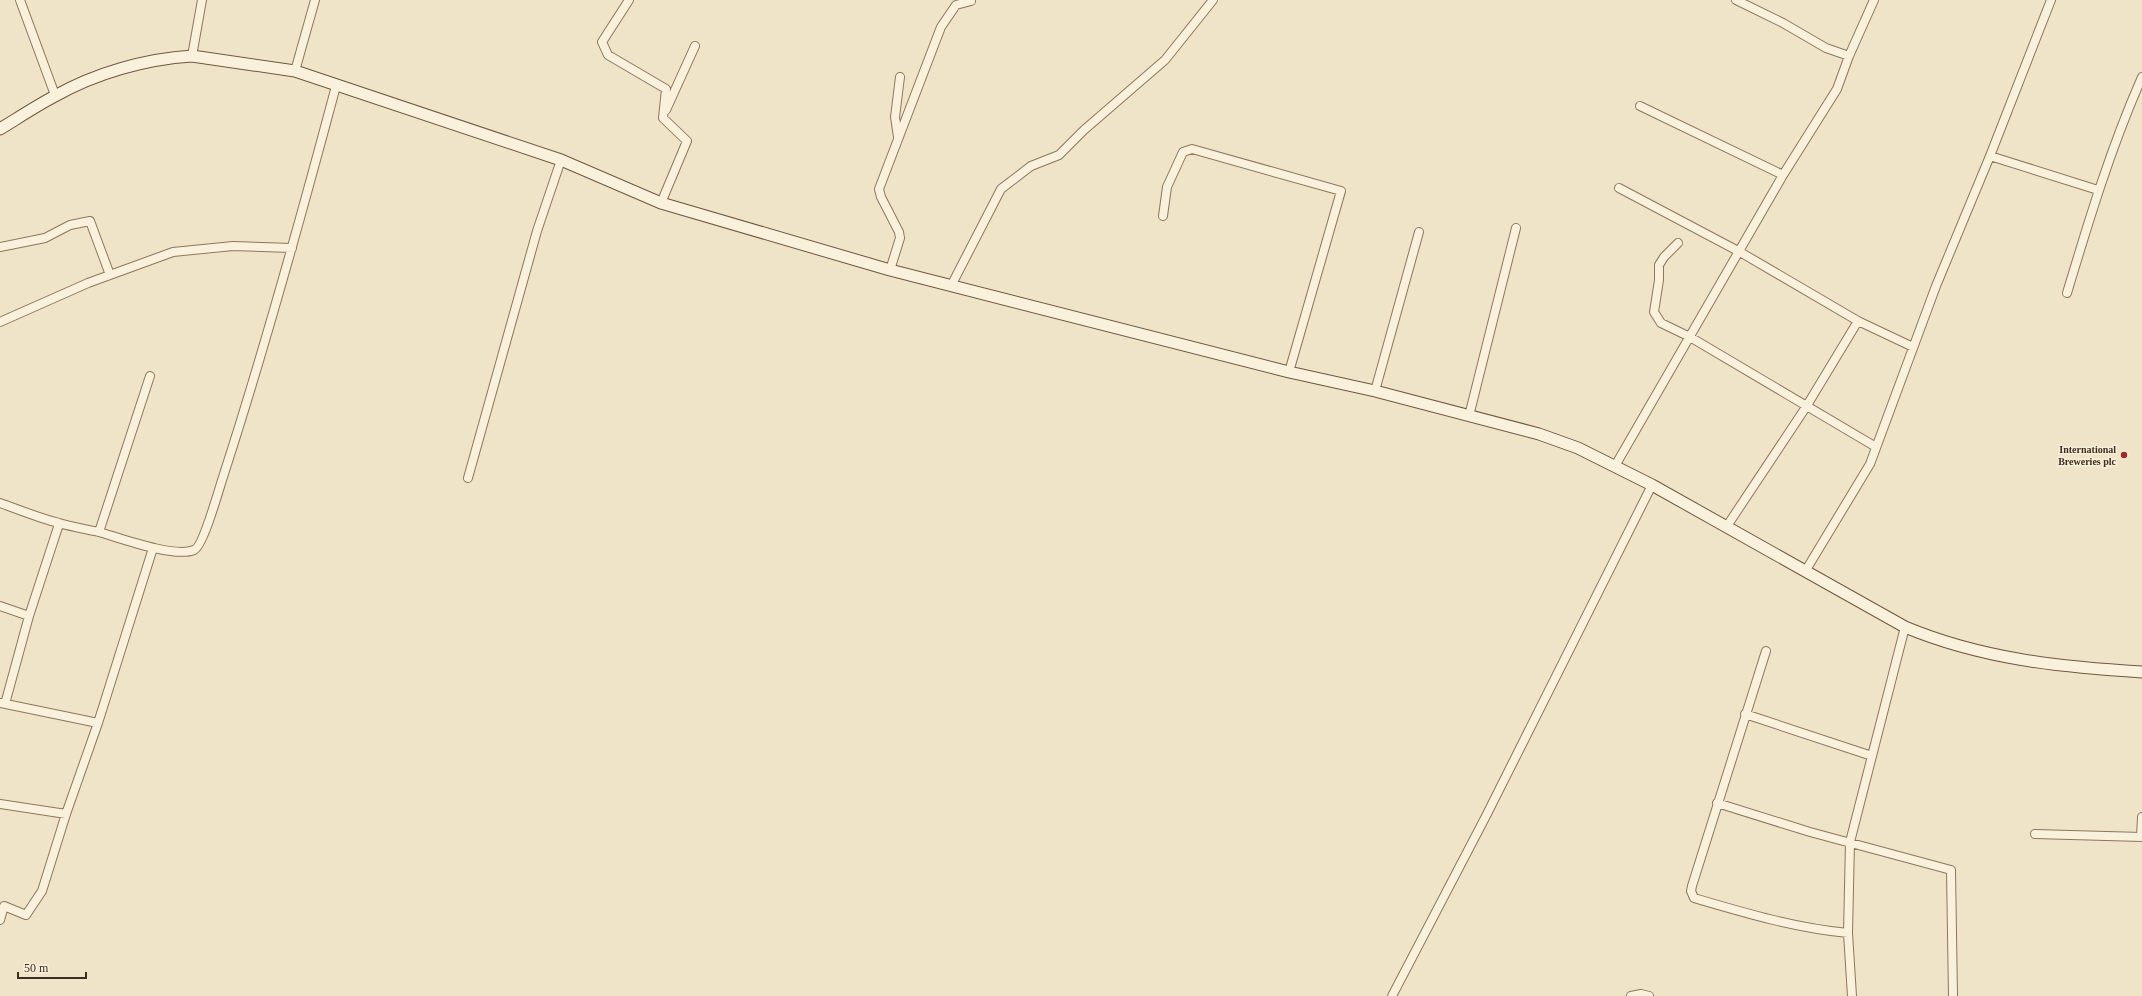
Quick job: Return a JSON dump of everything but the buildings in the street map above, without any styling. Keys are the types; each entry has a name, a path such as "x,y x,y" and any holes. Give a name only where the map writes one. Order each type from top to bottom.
{"main road":[{"path":"0,129 55,95 104,74 175,57 192,56 295,71 336,86 561,160 661,203 890,270 1289,372 1375,391 1539,434 1578,448 1652,485 1806,570 1905,627 1939,642 2046,665 2142,672"}],"street":[{"path":"20,0 55,95"},
{"path":"192,56 202,0"},
{"path":"295,71 315,0"},
{"path":"629,0 602,42 604,49 608,55 666,89 663,118"},
{"path":"951,286 1001,189 1031,166 1059,154 1084,130 1165,60 1213,0"},
{"path":"1736,0 1783,23 1826,48 1849,56"},
{"path":"1739,0 1849,56"},
{"path":"1615,466 1784,175 1837,89 1849,56 1874,0"},
{"path":"1806,570 1870,464 1936,286 1990,156 2051,0"},
{"path":"890,270 900,238 899,232 881,197 880,189 941,27 956,5 971,1"},
{"path":"663,118 696,46"},
{"path":"898,138 895,117 900,77"},
{"path":"2067,293 2098,190 2121,124 2142,77"},
{"path":"0,503 59,524 99,532 153,548 187,551 194,550 198,546 207,525 248,400 292,248 336,86"},
{"path":"1640,106 1784,175"},
{"path":"661,203 687,142 663,118"},
{"path":"1163,216 1167,187 1183,152 1192,149 1342,191 1289,372"},
{"path":"1990,156 2098,190"},
{"path":"468,478 537,231 561,160"},
{"path":"1620,188 1740,252 1858,321 1914,347"},
{"path":"0,247 45,238 70,225 90,221 110,275"},
{"path":"1469,416 1516,228"},
{"path":"1375,391 1419,232"},
{"path":"1678,243 1664,257 1659,265 1659,280 1654,312 1661,323 1690,337 1806,407 1876,447"},
{"path":"0,322 110,275 173,252 233,246 292,248"},
{"path":"1727,526 1806,407 1858,321"},
{"path":"99,532 150,376"},
{"path":"1392,996 1486,816 1652,485"},
{"path":"59,524 3,703 98,723"},
{"path":"0,920 4,906 26,915 42,891 66,814 98,723 153,548"},
{"path":"0,606 29,616"},
{"path":"1852,996 1848,933 1850,842 1905,627"},
{"path":"1766,651 1716,803 1691,891 1694,898 1792,925 1817,930 1848,933"},
{"path":"1745,714 1872,756"},
{"path":"1716,803 1810,832 1951,870 1953,996"},
{"path":"0,804 66,814"},
{"path":"2035,834 2141,837 2142,817"},
{"path":"1631,996 1641,994 1649,996"}],"place":[{"name":"International Breweries plc","path":"2124,455"}]}
